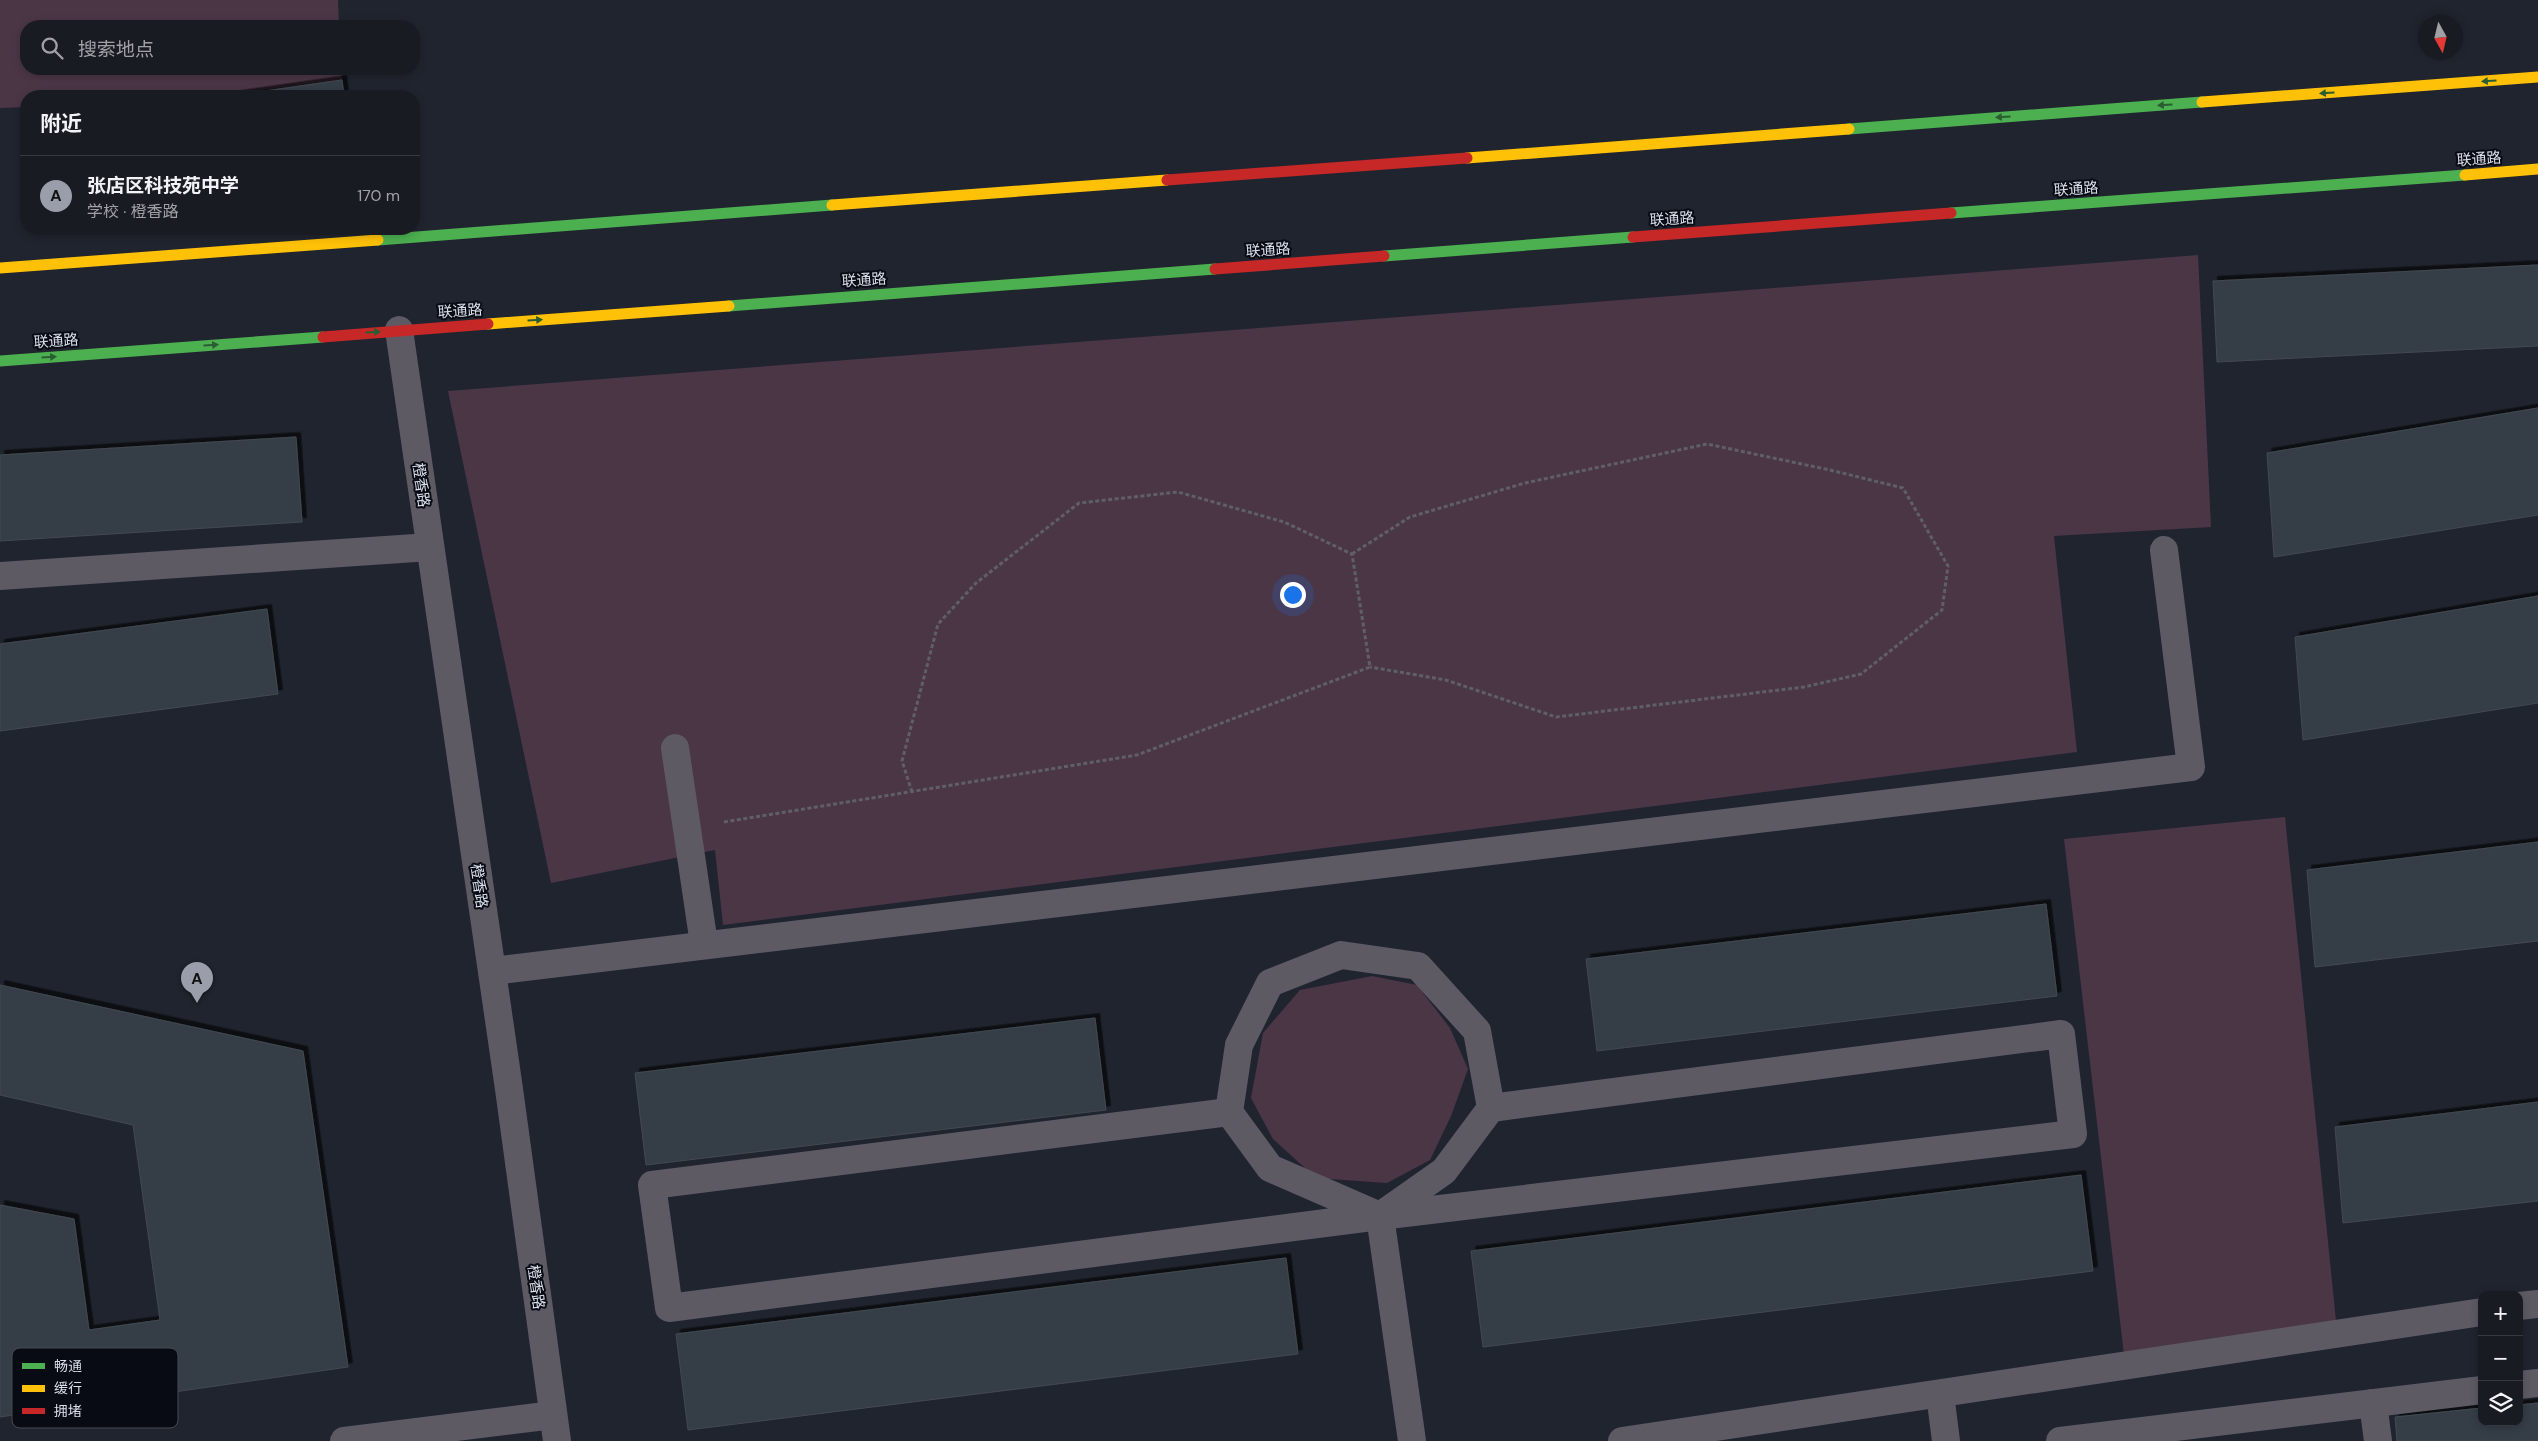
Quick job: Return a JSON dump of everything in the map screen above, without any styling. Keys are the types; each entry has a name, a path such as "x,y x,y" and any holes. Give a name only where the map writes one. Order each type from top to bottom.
{"main road":[{"path":"0,268 2538,77"},
{"name":"联通路","path":"0,361 2538,169"}],"street":[{"name":"橙香路","path":"399,330 492,971 555,1428"},
{"path":"0,576 430,547"},
{"path":"492,971 704,944 2191,767 2164,550"},
{"path":"675,748 704,944"},
{"path":"1380,1216 1270,1168 1229,1112 1240,1045 1270,983 1341,955 1418,966 1476,1031 1491,1108"},
{"path":"1229,1112 652,1185 669,1308 1380,1216 2073,1134 2061,1034 1491,1108 1444,1171 1380,1216"},
{"path":"1380,1216 1412,1441"},
{"path":"2523,1306 2538,1304"},
{"path":"1622,1441 2478,1313"},
{"path":"2523,1384 2538,1382"},
{"path":"2060,1441 2478,1390"},
{"path":"1940,1394 1946,1441"},
{"path":"2373,1403 2378,1441"},
{"path":"344,1441 555,1428"}],"path":[{"path":"687,828 1137,755 1370,667 1446,680 1556,717 1804,687 1861,674 1942,610 1948,566 1903,488 1830,470 1707,444 1525,483 1410,517 1352,554"},
{"path":"912,792 902,761 938,624 976,583 1079,503 1178,492 1284,522 1352,554"},
{"path":"1352,554 1370,667"}],"shaded area":[{"path":"0,0 338,0 339,20 20,20 20,75 342,75 342,80 261,90 20,90 20,107 0,108"},
{"path":"2198,255 2211,527 2054,536 2077,752 723,925 715,850 551,883 448,391"},
{"path":"2285,817 2337,1331 2124,1355 2064,839"},
{"path":"1372,976 1417,985 1450,1028 1468,1069 1451,1116 1430,1160 1387,1183 1316,1178 1273,1139 1251,1098 1263,1033 1300,990"}],"building":[{"path":"342,80 343,90 272,90"},
{"path":"2538,265 2538,346 2217,362 2213,281"},
{"path":"2538,408 2538,515 2274,557 2267,453"},
{"path":"296,437 302,522 0,541 0,455"},
{"path":"2538,596 2538,703 2303,740 2295,637"},
{"path":"267,609 278,694 0,731 0,644"},
{"path":"2538,842 2538,941 2315,967 2307,870"},
{"path":"2046,904 2057,996 1597,1051 1586,959"},
{"path":"0,985 303,1051 348,1367 178,1391 178,1348 12,1348 12,1415 0,1417 0,1205 74,1219 89,1330 160,1320 133,1125 0,1095"},
{"path":"1095,1018 1106,1110 646,1165 635,1073"},
{"path":"2538,1102 2538,1201 2343,1223 2335,1127"},
{"path":"2081,1175 2093,1271 1483,1347 1471,1251"},
{"path":"1286,1258 1298,1354 688,1430 676,1334"},
{"path":"2538,1403 2538,1441 2397,1441 2395,1417 2478,1408 2478,1426 2523,1426 2523,1405"}],"traffic: fast":[{"path":"1849,129 2202,102"},
{"path":"1951,213 2465,175"},
{"path":"378,240 832,205"},
{"path":"1384,256 1633,237"},
{"path":"729,306 1215,269"},
{"path":"0,361 323,337"}],"traffic: slow":[{"path":"2202,102 2538,77"},
{"path":"1467,158 1849,129"},
{"path":"2465,175 2538,169"},
{"path":"832,205 1167,180"},
{"path":"0,268 378,240"},
{"path":"488,324 729,306"}],"traffic: jam":[{"path":"1167,180 1467,158"},
{"path":"1633,237 1951,213"},
{"path":"1215,269 1384,256"},
{"path":"323,337 488,324"}],"place":[{"name":"张店区科技苑中学","path":"197,1003"}]}
